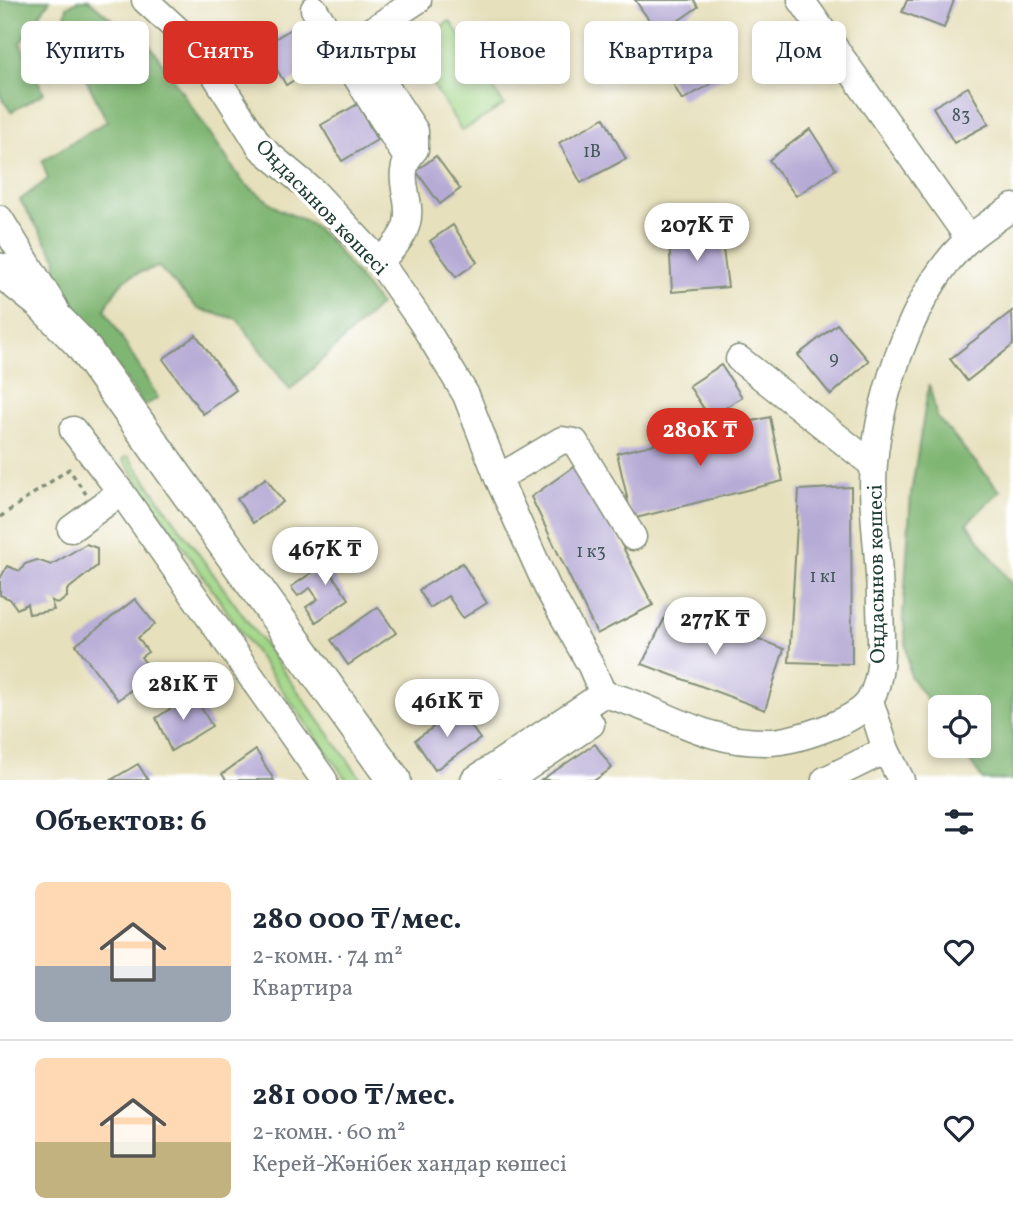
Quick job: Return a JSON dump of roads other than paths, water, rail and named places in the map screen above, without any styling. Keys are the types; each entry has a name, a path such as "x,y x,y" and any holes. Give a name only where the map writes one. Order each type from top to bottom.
{"main road":[{"path":"0,270 66,327 394,780"}],"street":[{"name":"Оңдасынов көшесі","path":"145,0 183,35 213,72 261,148 314,192 379,261 466,396 498,478 548,589 591,666 603,694"},
{"path":"379,261 396,247 408,226 411,209 402,179 415,131 356,41 418,0"},
{"path":"801,0 969,239"},
{"path":"314,9 411,153"},
{"name":"Оңдасынов көшесі","path":"870,701 880,666 880,576 873,465 884,400 915,316 948,263 969,239 1013,207"},
{"path":"1,229 66,327"},
{"path":"739,359 873,465"},
{"path":"73,430 121,492 324,780"},
{"path":"498,478 562,440 575,442 633,537"},
{"path":"71,529 121,492"},
{"path":"474,780 603,694 713,737 771,742 850,718 870,701 886,750 901,780"},
{"path":"515,780 513,777 591,724"},
{"path":"825,780 886,750"}]}
